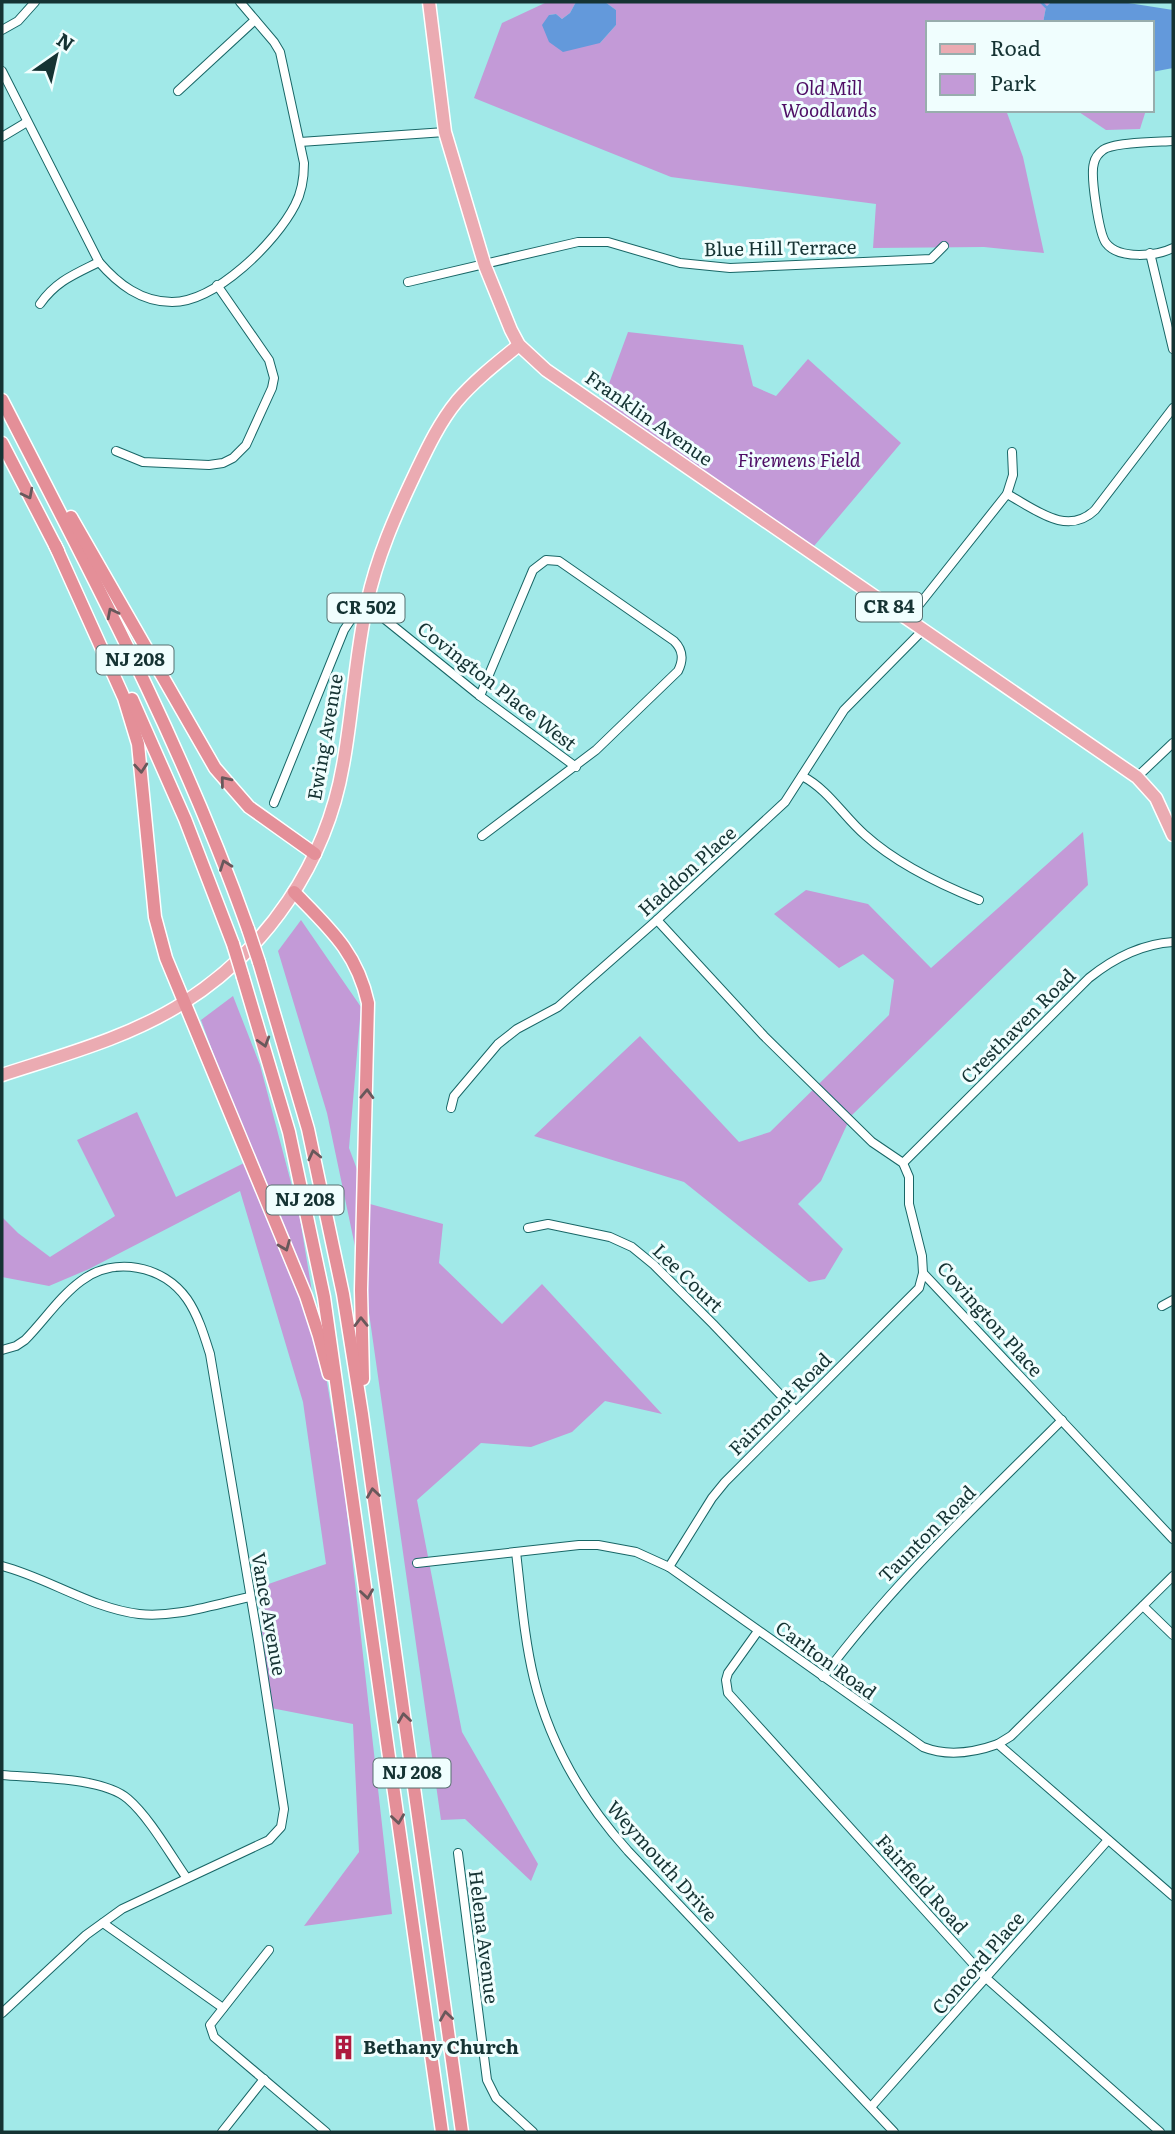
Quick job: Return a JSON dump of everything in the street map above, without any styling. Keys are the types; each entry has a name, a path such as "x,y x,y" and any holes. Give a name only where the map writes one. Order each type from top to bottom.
{"highway":[{"path":"2,399 215,768 249,807 315,855"},
{"name":"NJ 208","path":"2,399 158,707 204,812 248,929 290,1062 316,1161 337,1260 362,1414 462,2132"},
{"name":"NJ 208","path":"2,443 116,665 159,756 198,849 233,944 271,1066 299,1177 324,1297 442,2132"},
{"path":"55,545 135,726 155,917 166,958 313,1315 344,1429"},
{"path":"294,892 348,950 360,975 368,1003 361,1315 362,1414"}],"main road":[{"name":"Franklin Avenue","path":"429,2 445,132 485,266 503,315 519,345 546,370 1137,777 1156,798 1173,835"},
{"name":"Ewing Avenue","path":"4,1070 127,1032 185,1002 215,980 244,953 266,930 294,892 327,828 340,784 366,604 391,524 431,439 444,418 470,386 519,345"}],"street":[{"path":"2,30 19,21 35,2"},
{"path":"2,71 99,261 118,283 156,301 190,299 236,272 260,250 295,206 304,179 304,163 284,63 274,42 240,2"},
{"path":"178,91 255,20"},
{"path":"2,137 27,122"},
{"path":"300,142 445,132"},
{"path":"1173,141 1109,146 1102,150 1093,170 1104,240 1115,251 1161,253 1173,248"},
{"name":"Blue Hill Terrace","path":"408,282 578,242 608,242 680,263 730,268 930,259 944,246"},
{"path":"1150,253 1173,349"},
{"path":"40,304 61,281 99,261"},
{"path":"116,451 143,462 209,465 233,458 246,445 272,388 273,368 217,285"},
{"path":"1007,494 1053,519 1073,523 1089,516 1173,408"},
{"path":"907,620 1007,494 1013,475 1012,452"},
{"path":"480,696 534,570 546,560 559,561 674,641 682,652 678,671 637,712 576,767 482,836"},
{"name":"Covington Place West","path":"366,604 480,696 576,767"},
{"name":"Ewing Avenue","path":"274,803 344,630 366,604"},
{"name":"Haddon Place","path":"451,1108 454,1096 498,1044 517,1029 558,1007 785,802 844,710 923,631"},
{"path":"1137,777 1173,743"},
{"path":"802,776 817,784 880,848 955,891 979,900"},
{"path":"657,920 764,1036 872,1143 903,1163"},
{"name":"Cresthaven Road","path":"903,1163 1106,964 1151,945 1173,942"},
{"name":"Covington Place","path":"903,1163 909,1177 909,1205 922,1256 923,1273 1173,1539"},
{"name":"Lee Court","path":"528,1228 548,1224 610,1237 632,1247 654,1265 713,1324 795,1410"},
{"name":"Vance Avenue","path":"2,1350 25,1340 83,1279 120,1266 145,1269 158,1274 179,1289 196,1314 210,1354 284,1818 269,1840 139,1900 103,1923 86,1935 2,2013"},
{"name":"Fairmont Road","path":"669,1567 725,1482 919,1288 923,1273"},
{"path":"1161,1306 1173,1300"},
{"name":"Taunton Road","path":"823,1677 850,1640 900,1582 1062,1420"},
{"name":"Carlton Road","path":"417,1563 598,1545 636,1552 669,1567 923,1747 945,1754 998,1744"},
{"name":"Weymouth Drive","path":"516,1552 534,1679 554,1740 578,1785 611,1832 894,2132"},
{"path":"2,1566 107,1606 140,1614 174,1613 250,1597"},
{"path":"1173,1576 1011,1736 998,1744 1173,1896"},
{"path":"1143,1606 1173,1635"},
{"name":"Fairfield Road","path":"758,1630 728,1673 726,1680 729,1693 986,1978 1160,2132"},
{"path":"2,1775 93,1784 119,1793 135,1807 186,1877"},
{"name":"Concord Place","path":"871,2108 1108,1840"},
{"name":"Helena Avenue","path":"458,1853 487,2080 496,2098 533,2132"},
{"path":"103,1923 223,2008"},
{"path":"269,1950 210,2025 214,2038 326,2132"},
{"path":"222,2132 264,2079"}],"green space":[{"name":"Old Mill Woodlands","path":"547,2 576,2 570,13 562,19 556,14 549,15 600,43 616,25 616,10 605,2 1051,2 1046,7 1043,21 926,21 926,112 1007,112 1023,157 1044,253 984,247 873,248 876,204 671,177 474,98 502,23"},
{"path":"1079,112 1145,112 1140,129 1106,130"},
{"name":"Firemens Field","path":"628,332 743,345 753,386 776,396 808,359 901,443 809,552 600,408"},
{"path":"1083,832 1088,885 851,1116 821,1181 798,1204 843,1249 825,1279 809,1282 684,1182 534,1136 640,1036 739,1142 770,1132 889,1015 894,980 863,954 839,968 774,914 806,890 868,904 931,968"},
{"path":"301,920 361,1007 349,1148 370,1204 443,1224 439,1263 502,1324 542,1284 662,1414 605,1401 572,1432 531,1447 481,1443 417,1500 462,1732 538,1864 531,1881 465,1819 441,1820 369,1313 327,1113 278,951"},
{"path":"233,996 260,1065 299,1213 344,1485 392,1914 304,1926 359,1852 353,1724 271,1708 257,1588 326,1564 303,1402 240,1191 89,1269 49,1286 2,1277 2,1217 50,1257 115,1216 77,1140 137,1112 176,1197 252,1159 201,1020"}],"water":[{"path":"576,2 605,2 616,10 616,25 600,43 563,52 549,42 542,25 549,15 556,14 562,19 570,13"},
{"path":"1051,2 1122,2 1173,10 1173,68 1154,72 1154,21 1043,21 1046,7"}],"waterway":[{"path":"1041,2 1046,7"}],"place":[{"name":"Bethany Church","path":"343,2047"}]}
